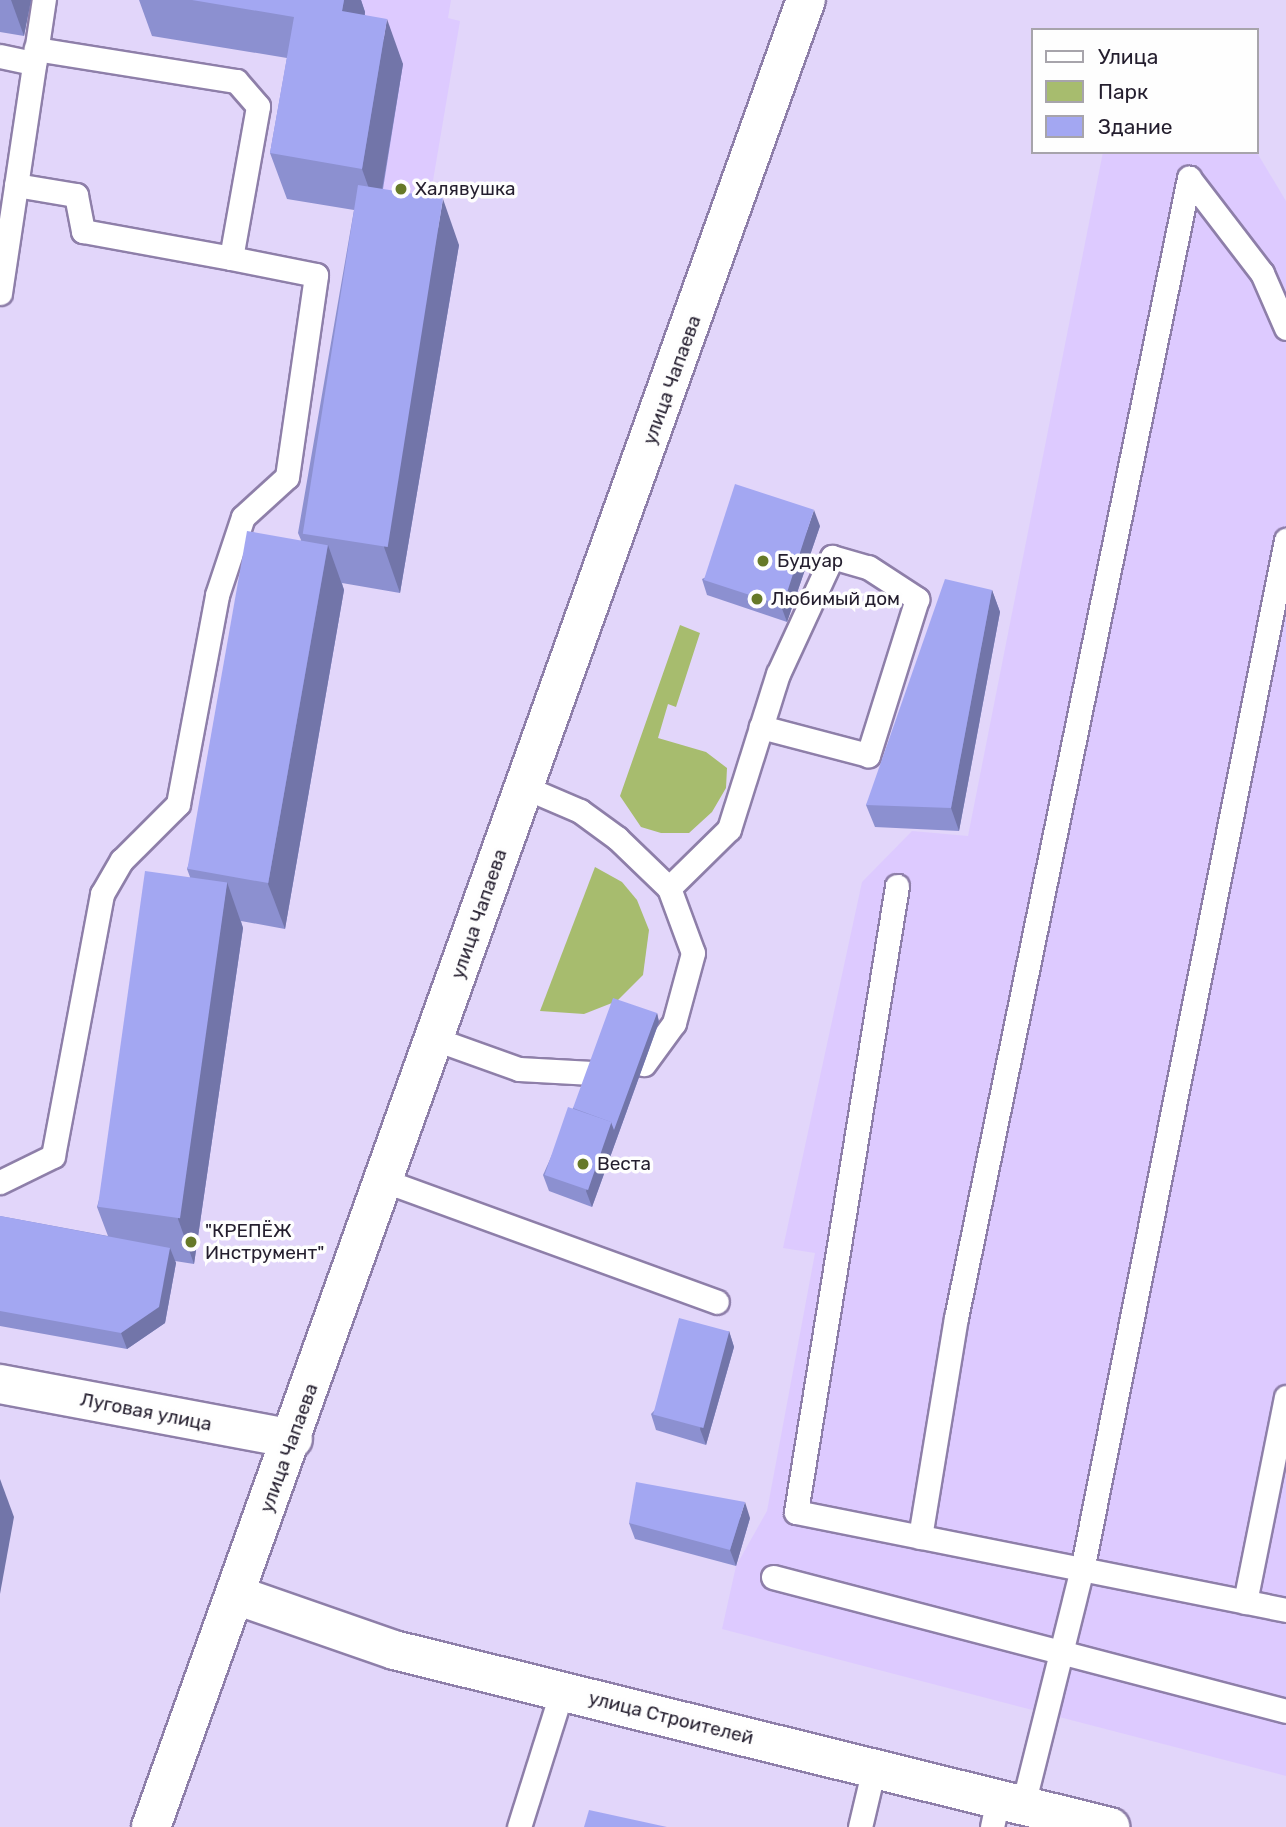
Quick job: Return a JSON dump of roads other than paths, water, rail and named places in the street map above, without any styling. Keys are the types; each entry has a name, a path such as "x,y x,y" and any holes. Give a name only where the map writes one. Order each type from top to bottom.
{"main road":[{"name":"улица Чапаева","path":"151,1827 293,1439 806,0"},
{"name":"Луговая улица","path":"0,1384 293,1439"},
{"name":"улица Строителей","path":"236,1595 394,1650 874,1768 1004,1810 1110,1827"}],"lane":[{"path":"0,293 44,0"},
{"path":"0,56 35,56 236,80 258,106 230,258"},
{"path":"920,1537 956,1318 1189,178 1262,274 1286,328"},
{"path":"0,1182 54,1156 102,894 122,860 178,804 217,595 238,530 243,517 287,477 316,275 83,231 76,195 16,185"},
{"path":"1004,1810 1062,1652 1082,1570 1286,540"},
{"path":"669,888 729,829 761,727 778,674 831,557 868,567 917,599 868,755 761,727"},
{"path":"524,787 580,811 617,838 669,888 692,953 674,1023 644,1064"},
{"path":"897,886 796,1512 1286,1610"},
{"path":"435,1039 519,1069 592,1073"},
{"path":"385,1181 717,1302"},
{"path":"1245,1602 1286,1397"},
{"path":"773,1577 1286,1711"},
{"path":"519,1827 562,1691"},
{"path":"860,1827 874,1768"}],"place":[{"name":"Халявушка","path":"401,189"},
{"name":"Будуар","path":"763,561"},
{"name":"Любимый дом","path":"757,599"},
{"name":"Веста","path":"583,1164"},
{"name":"\"КРЕПЁЖ Инструмент\"","path":"191,1242"}]}
